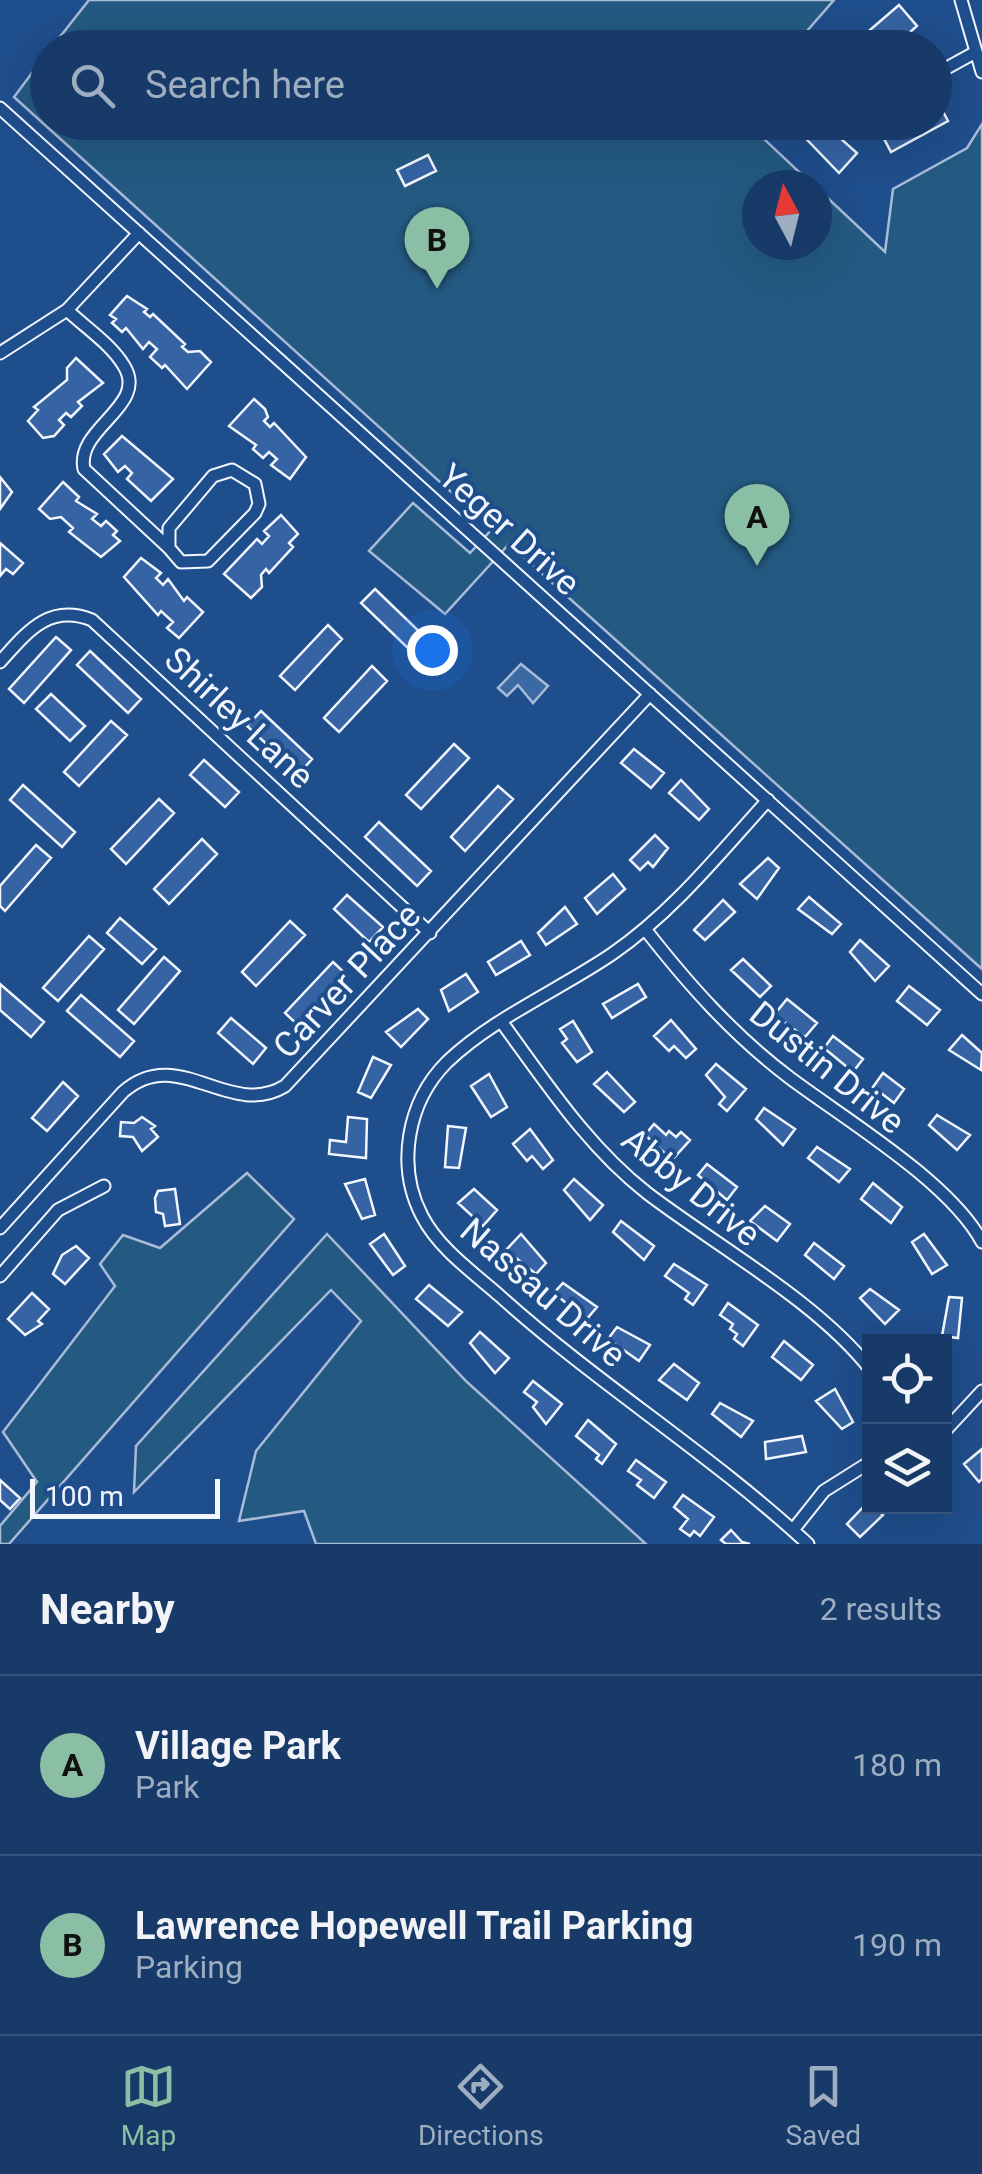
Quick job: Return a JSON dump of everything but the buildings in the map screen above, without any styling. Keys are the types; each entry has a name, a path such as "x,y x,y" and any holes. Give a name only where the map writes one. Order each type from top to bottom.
{"street":[{"path":"960,0 982,72"},
{"path":"952,65 974,53"},
{"name":"Yeger Drive","path":"0,108 30,135"},
{"name":"Yeger Drive","path":"36,140 982,994"},
{"path":"0,353 66,310 139,233"},
{"path":"66,310 123,362 129,382 122,403 86,441 84,469 169,548 190,565 208,561 255,514 259,504 255,484 232,470 214,476 173,520 169,548"},
{"name":"Shirley Lane","path":"0,662 43,619 67,614 92,620 430,933"},
{"name":"Carver Place","path":"0,1228 122,1092 142,1078 184,1074 247,1097 273,1093 285,1086 650,694"},
{"name":"Nassau Drive","path":"768,800 684,894 645,929 447,1062 422,1097 408,1156 414,1196 423,1217 447,1249 565,1355 808,1544"},
{"name":"Dustin Drive","path":"645,929 682,977 739,1035 947,1197 982,1242"},
{"name":"Abby Drive","path":"502,1024 574,1121 619,1169 838,1334 862,1360"},
{"path":"0,1276 58,1210 104,1186"},
{"path":"952,1424 982,1392"},
{"path":"793,1530 824,1491 862,1467"}],"shaded area":[{"path":"89,0 834,0 808,30 65,30"},
{"path":"30,76 30,111 14,97"},
{"path":"982,124 982,969 509,544 445,614 369,551 413,503 470,553 492,529 62,140 765,140 797,170 742,170 742,260 832,260 832,202 885,252 893,189 967,148"},
{"path":"521,664 548,686 533,703 518,685 507,696 498,688"},
{"path":"247,1173 294,1219 9,1544 0,1544 0,1526 37,1482 3,1432 115,1286 100,1264 123,1235 160,1248"},
{"path":"327,1234 467,1382 646,1544 316,1544 304,1511 239,1521 256,1451 361,1321 331,1290 134,1492 136,1446"}],"place":[{"name":"Lawrence Hopewell Trail Parking","path":"437,289"},
{"name":"Village Park","path":"757,566"}]}
